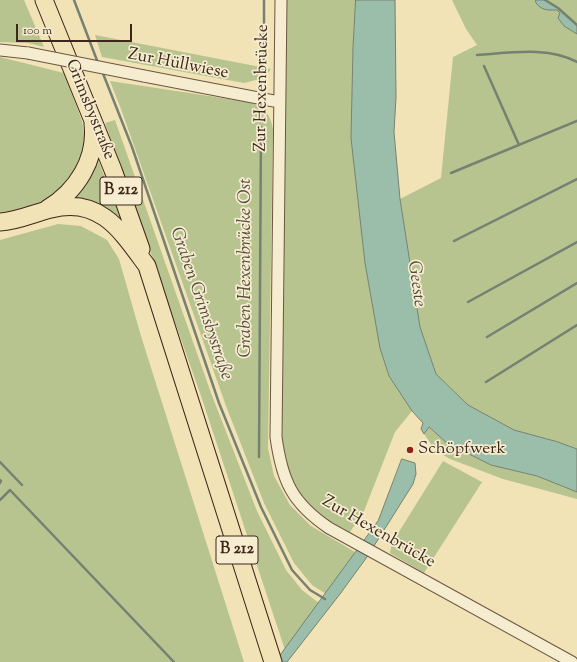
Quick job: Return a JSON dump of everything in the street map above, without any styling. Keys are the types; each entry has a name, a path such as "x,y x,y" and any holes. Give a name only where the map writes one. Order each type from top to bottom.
{"highway":[{"name":"Grimsbystraße","path":"44,0 56,26 113,170 147,266"},
{"path":"54,0 56,26"},
{"path":"44,211 65,196 81,177 92,148 92,116"},
{"path":"0,222 16,220 44,211 68,207 92,211 113,223 122,232 147,266"},
{"name":"B 212","path":"147,266 271,657"}],"street":[{"name":"Zur Hexenbrücke","path":"281,0 276,438 278,458 284,477 301,506 315,519 355,543 572,662"},
{"name":"Zur Hüllwiese","path":"0,50 28,53 279,102"}],"green space":[{"path":"0,0 24,0 44,47 28,43 0,42"},
{"path":"285,0 356,0 353,48 351,137 365,263 380,348 389,376 412,411 395,432 364,511 350,532 317,514 301,498 289,479 281,438"},
{"path":"452,0 577,0 577,449 558,442 514,430 468,405 436,374 420,327 400,199 441,178 453,57 477,45 466,29"},
{"path":"95,35 271,69 264,78 244,83 102,57"},
{"path":"0,57 64,73 82,121 86,144 71,184 39,205 0,218"},
{"path":"110,81 249,102 266,111 270,119 273,129 268,448 274,476 290,505 311,526 355,552 326,594 312,585 294,563 264,503 226,406"},
{"path":"115,120 211,393 257,511 286,570 302,590 319,603 285,650 201,396 105,123"},
{"path":"94,149 124,228 62,203"},
{"path":"58,224 81,226 107,240 119,259 141,336 244,662 0,662 0,240"},
{"path":"429,427 447,443 491,465 537,476 577,492 577,499 503,479 450,459 433,447 424,434"},
{"path":"443,461 482,482 424,573 390,553 392,543"}],"shaded area":[{"path":"356,0 395,0 396,97 394,132 400,199 420,327 436,374 468,405 514,430 558,442 577,449 577,492 537,476 491,465 447,443 429,427 424,434 421,429 423,423 412,411 389,376 380,348 365,263 351,138 353,48"},
{"path":"536,0 545,0 558,8 577,25 577,34 564,26 558,18 560,13 557,10 543,9 538,6"},
{"path":"402,459 415,463 416,474 413,484 367,557 340,594 287,662 275,662 378,521"}],"waterway":[{"name":"Graben Grimsbystraße","path":"74,0 98,63"},
{"path":"264,0 264,64"},
{"path":"545,0 558,8 577,25"},
{"path":"477,55 515,52 541,52 566,57 577,62"},
{"path":"484,66 519,145"},
{"name":"Graben Grimsbystraße","path":"102,71 132,147 219,403 261,507 292,570 310,590 325,599"},
{"path":"451,173 577,121"},
{"name":"Graben Hexenbrücke Ost","path":"259,457 261,127"},
{"path":"454,241 577,179"},
{"path":"468,302 577,242"},
{"path":"487,337 577,283"},
{"path":"486,382 577,325"},
{"path":"0,462 22,485"},
{"path":"0,500 10,490 174,662"}],"place":[{"name":"Schöpfwerk","path":"410,450"}],"water label":[{"name":"Geeste","path":"415,284"}]}
